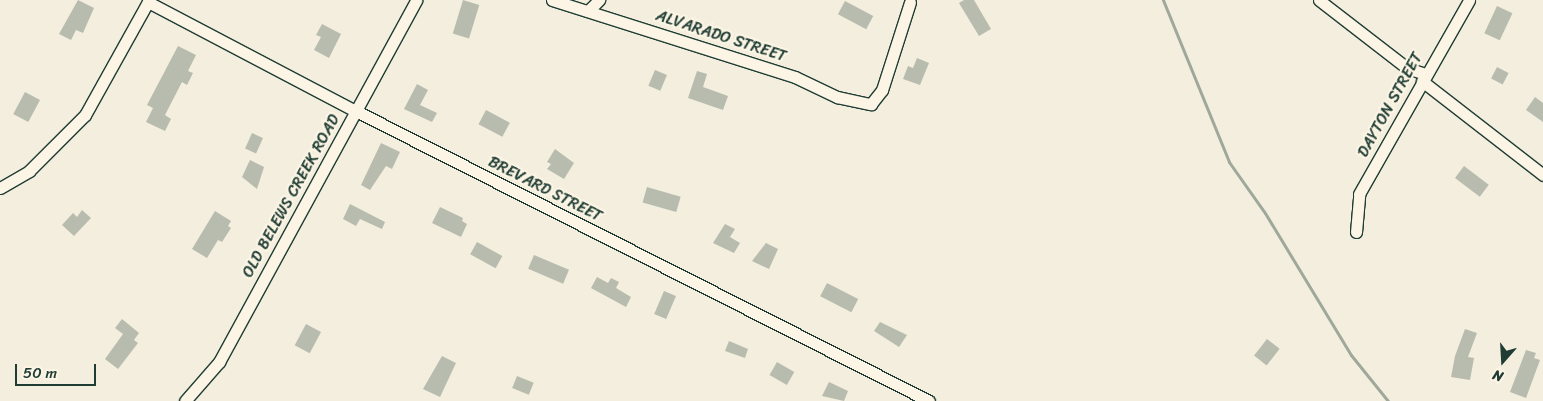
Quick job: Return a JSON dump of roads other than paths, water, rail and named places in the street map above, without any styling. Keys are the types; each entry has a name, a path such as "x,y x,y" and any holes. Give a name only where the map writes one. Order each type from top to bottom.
{"street":[{"name":"OLD BELEWS CREEK ROAD","path":"185,401 219,362 416,0"},
{"name":"ALVARADO STREET","path":"552,0 794,77 837,97 871,104 882,90 910,2"},
{"path":"588,12 599,0"},
{"path":"1319,0 1407,68 1424,78 1543,175"},
{"name":"DAYTON STREET","path":"1356,232 1359,194 1469,0"},
{"name":"BREVARD STREET","path":"148,1 356,111 929,401"},
{"path":"0,188 29,171 85,115 148,1"}],"waterway":[{"path":"1163,0 1229,162 1265,213 1351,355 1388,401"}]}
